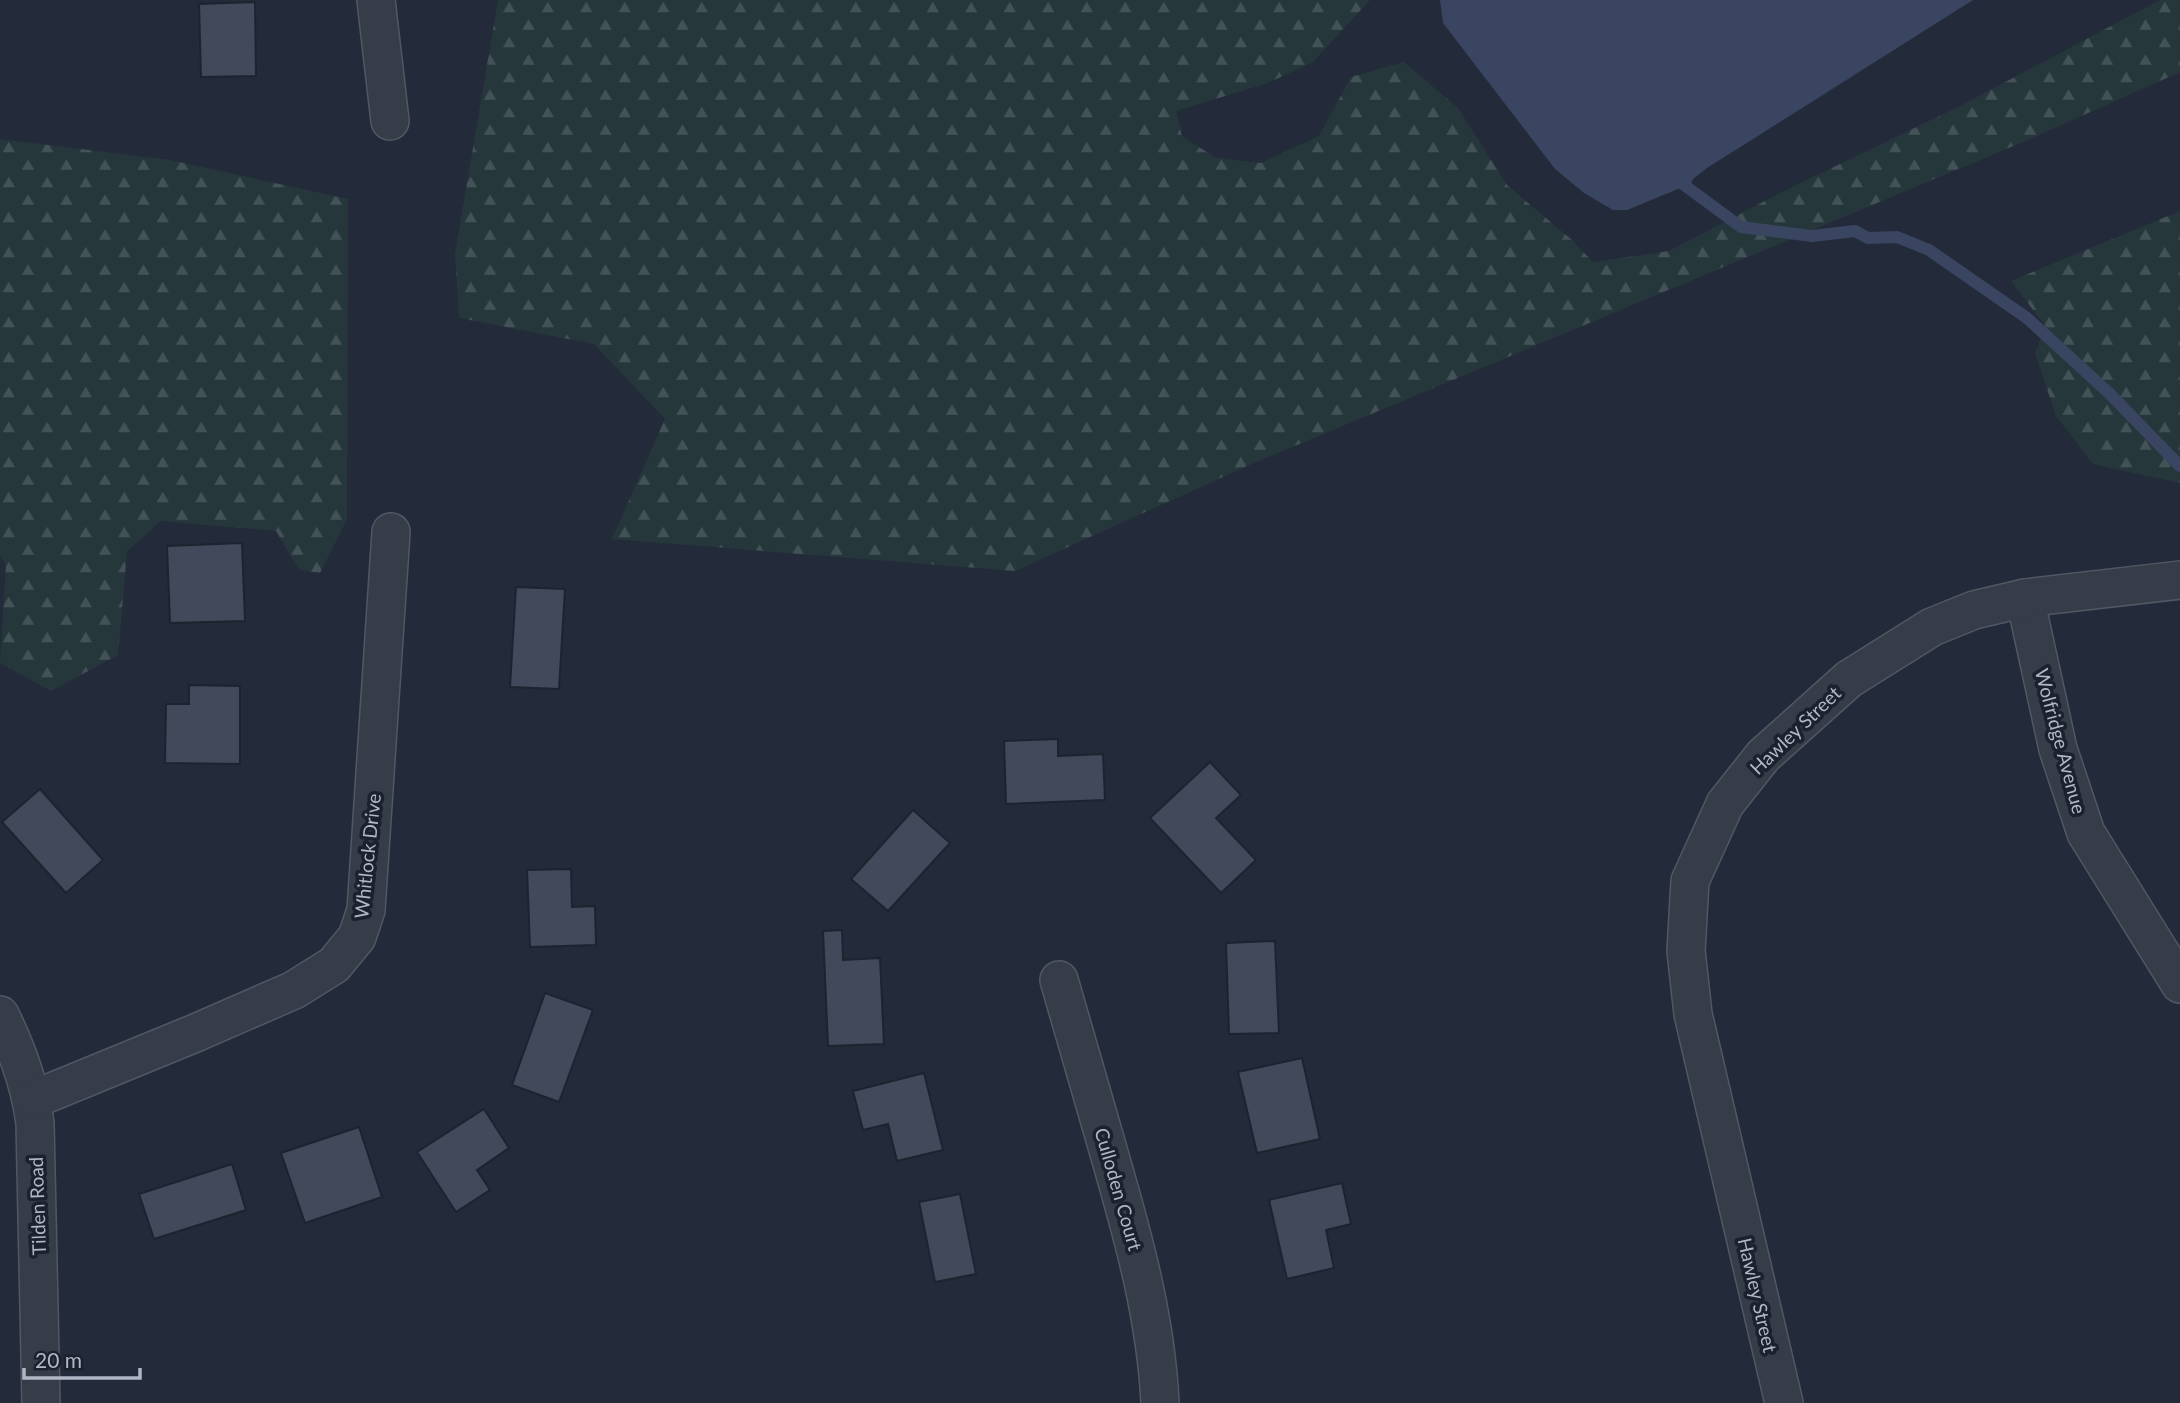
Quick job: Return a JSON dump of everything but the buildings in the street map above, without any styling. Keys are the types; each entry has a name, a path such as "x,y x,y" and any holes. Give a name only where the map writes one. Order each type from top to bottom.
{"street":[{"path":"376,0 390,121"},
{"name":"Whitlock Drive","path":"32,1100 293,990 334,965 357,937 366,910 391,533"},
{"name":"Hawley Street","path":"1784,1403 1693,1014 1686,951 1690,881 1725,804 1763,756 1849,679 1932,627 1974,610 2025,598 2180,580"},
{"name":"Wolfridge Avenue","path":"2025,598 2059,749 2086,832 2180,984"},
{"name":"Culloden Court","path":"1059,980 1133,1235 1146,1290 1160,1403"},
{"name":"Tilden Road","path":"0,1015 14,1043 32,1100 38,1202 41,1403"}],"green space":[{"path":"498,0 1370,0 1313,62 1268,83 1176,111 1182,136 1216,158 1261,163 1319,136 1351,77 1404,62 1458,108 1507,185 1572,240 1593,262 1669,251 1784,191 1962,105 2160,0 2180,0 2180,72 2016,145 1254,463 1015,571 612,539 665,419 594,344 459,318 455,254"},
{"path":"0,139 170,160 348,199 347,519 320,573 299,570 276,531 161,521 127,551 118,655 51,691 0,663 6,565 0,555"},
{"path":"2180,211 2180,483 2093,464 2056,416 2035,353 2046,327 2011,281"}],"water":[{"path":"1440,0 1973,0 1707,168 1693,179 1688,190 1683,187 1627,210 1613,210 1584,193 1555,169 1443,23"}],"waterway":[{"path":"1676,179 1741,227 1812,236 1855,231 1868,238 1897,237 1929,250 2027,318 2110,394 2180,466"}]}
